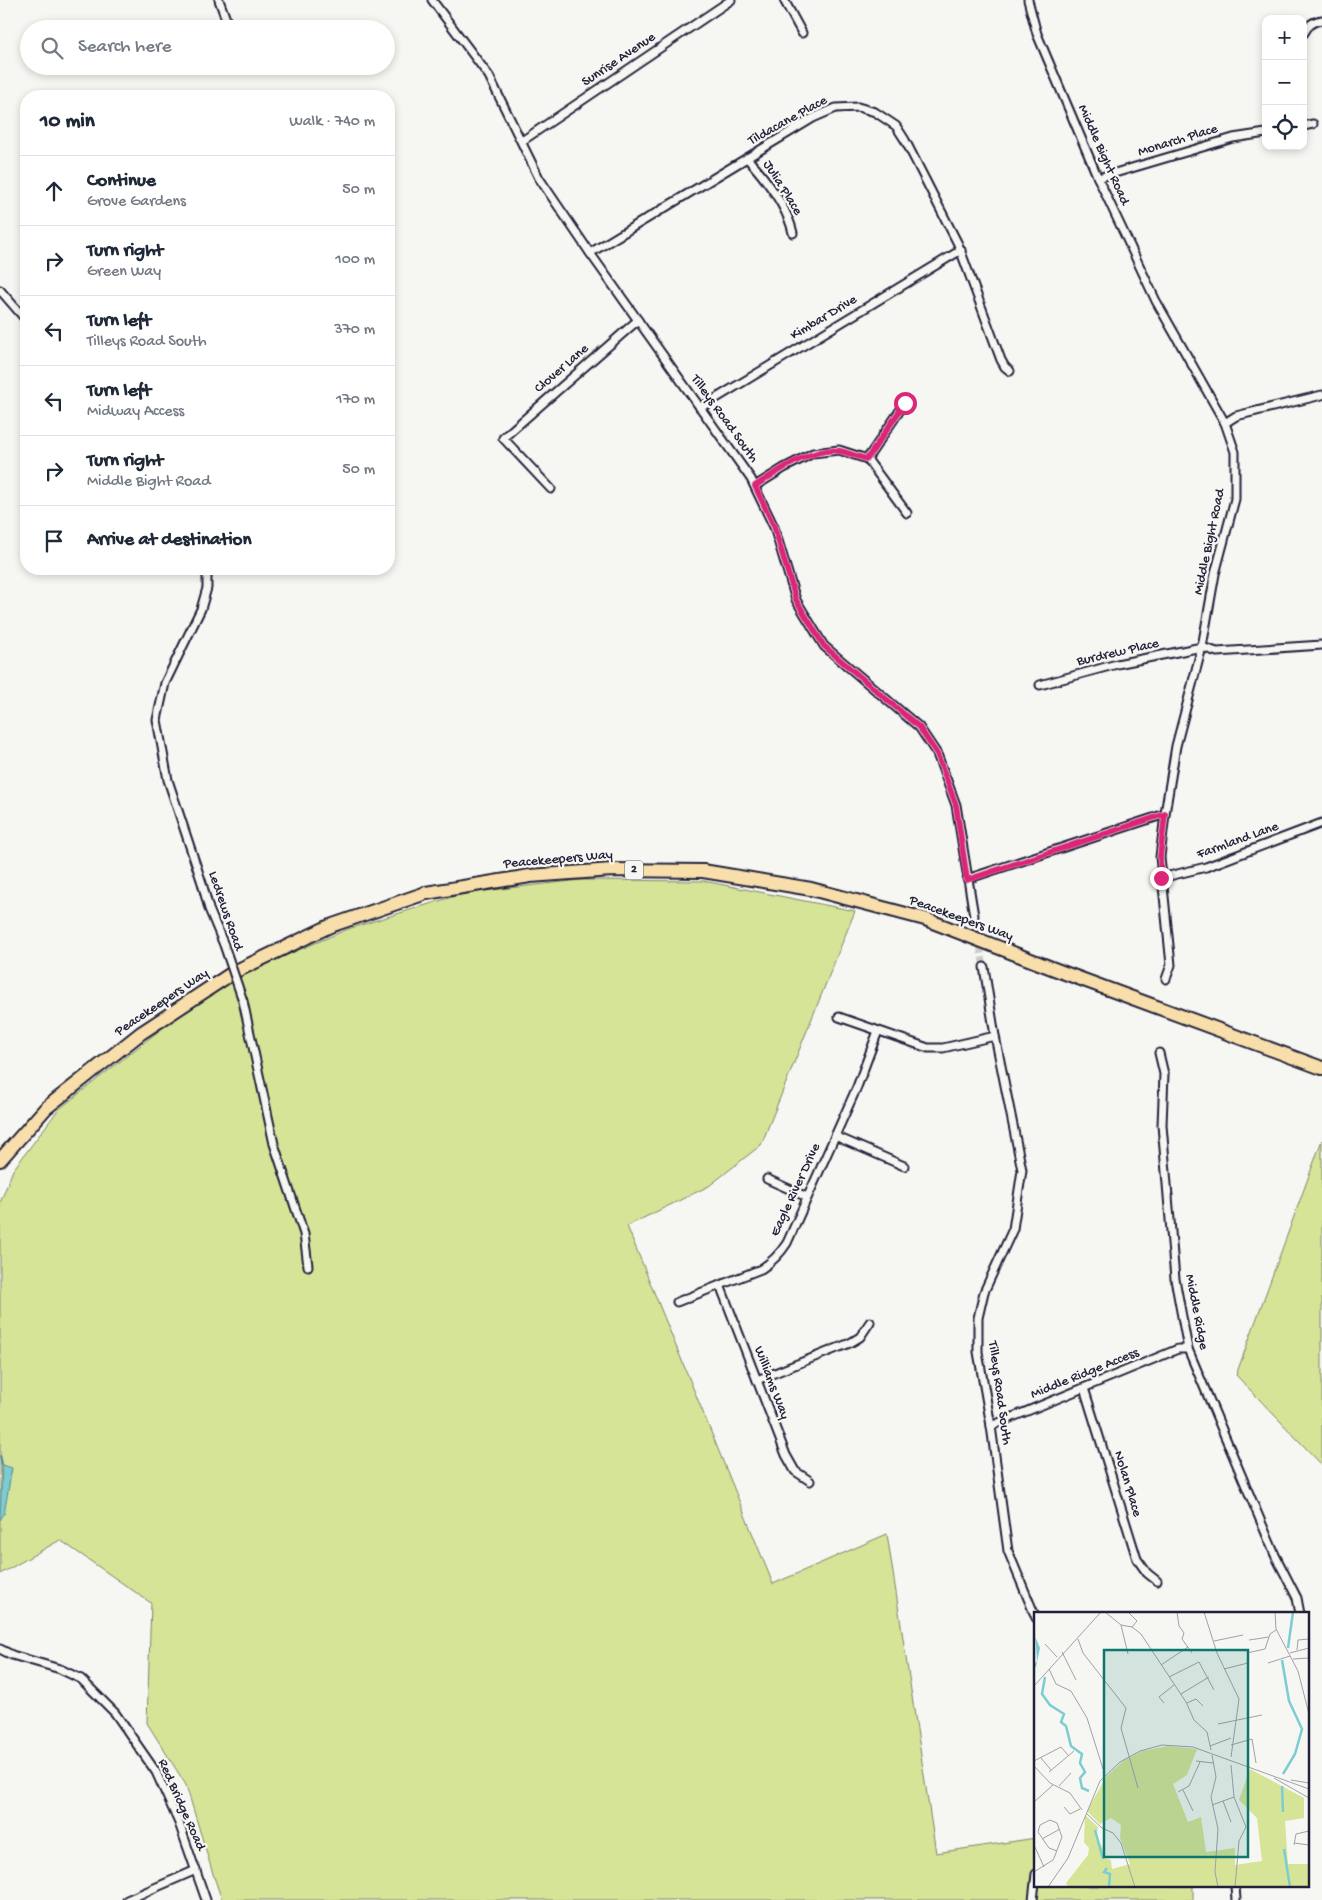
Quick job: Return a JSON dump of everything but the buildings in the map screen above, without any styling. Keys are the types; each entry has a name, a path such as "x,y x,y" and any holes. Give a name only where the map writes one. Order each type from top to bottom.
{"highway":[{"name":"Peacekeepers Way","path":"0,1160 46,1108 140,1033 234,972 330,926 426,893 530,876 612,870 704,871 811,889 925,919 1322,1068"}],"street":[{"path":"219,0 226,20"},
{"name":"Tilleys Road South","path":"432,0 489,76 539,178 755,486 774,526 796,600 824,646 919,727 937,754 956,805 974,916"},
{"name":"Sunrise Avenue","path":"522,141 731,0"},
{"path":"784,0 802,33"},
{"name":"Middle Bight Road","path":"1028,0 1037,34 1098,178 1156,301 1225,423 1235,452 1235,500 1215,574 1202,646 1176,746 1165,814 1160,857 1171,965 1166,979"},
{"path":"1307,28 1322,20"},
{"name":"Tildacane Place","path":"590,253 813,118 836,108 858,106 875,112 891,121 901,132 961,250 1001,360 1010,371"},
{"path":"1307,125 1313,124"},
{"name":"Monarch Place","path":"1098,178 1233,138 1262,134"},
{"name":"Julia Place","path":"747,158 761,174 790,220 793,234"},
{"name":"Kimbar Drive","path":"700,408 961,250"},
{"path":"0,290 20,313"},
{"name":"Clover Lane","path":"551,489 503,438 638,320"},
{"path":"1225,423 1236,416 1322,395"},
{"path":"867,459 905,403"},
{"path":"755,486 813,453 839,450 867,459 907,513"},
{"name":"Ledrews Road","path":"207,575 207,588 201,609 165,683 158,720 168,780 209,909 224,945 243,1001 274,1144 304,1234 308,1266"},
{"path":"1202,646 1217,652 1322,645"},
{"name":"Burdrew Place","path":"1040,685 1117,664 1202,646"},
{"path":"967,880 1165,814"},
{"name":"Farmland Lane","path":"1161,878 1206,868 1322,823"},
{"name":"Tilleys Road South","path":"984,967 995,1036 1022,1170 1013,1229 984,1292 978,1318 978,1352 991,1426 1008,1551 1034,1613"},
{"path":"839,1017 915,1045 935,1048 951,1047 995,1036"},
{"name":"Eagle River Drive","path":"677,1302 760,1269 774,1259 787,1243 860,1079 878,1031"},
{"name":"Middle Ridge","path":"1159,1054 1164,1074 1162,1125 1175,1279 1188,1349 1275,1555 1297,1598 1300,1612"},
{"path":"835,1136 904,1166"},
{"path":"768,1179 807,1197"},
{"name":"Williams Way","path":"720,1285 789,1461 795,1471 810,1481"},
{"path":"757,1380 850,1343 864,1332 870,1322"},
{"name":"Middle Ridge Access","path":"991,1426 1178,1349 1188,1349"},
{"name":"Nolan Place","path":"1084,1388 1137,1559 1147,1573 1157,1581"},
{"name":"Red Bridge Road","path":"0,1649 12,1655 60,1669 80,1679 115,1712 156,1772 179,1823 206,1900"},
{"path":"127,1900 196,1870"}],"green space":[{"path":"581,880 704,881 855,911 761,1145 709,1186 627,1226 773,1584 887,1534 936,1853 1034,1838 1034,1888 1193,1888 1193,1900 222,1900 186,1785 147,1723 151,1603 60,1540 0,1574 0,1203 13,1170 58,1110 174,1019 243,974 348,929 465,893"},
{"path":"1322,1140 1322,1465 1236,1375"}],"water":[{"path":"2,1465 12,1468 4,1514 0,1520"}],"waterway":[{"path":"0,1456 2,1465"}],"tunnel":[{"path":"974,916 984,967"}],"route":[{"path":"905,403 867,459 839,450 813,453 755,486 774,526 796,600 824,646 919,727 937,754 956,805 967,880 1165,814 1160,857 1161,878"}]}
